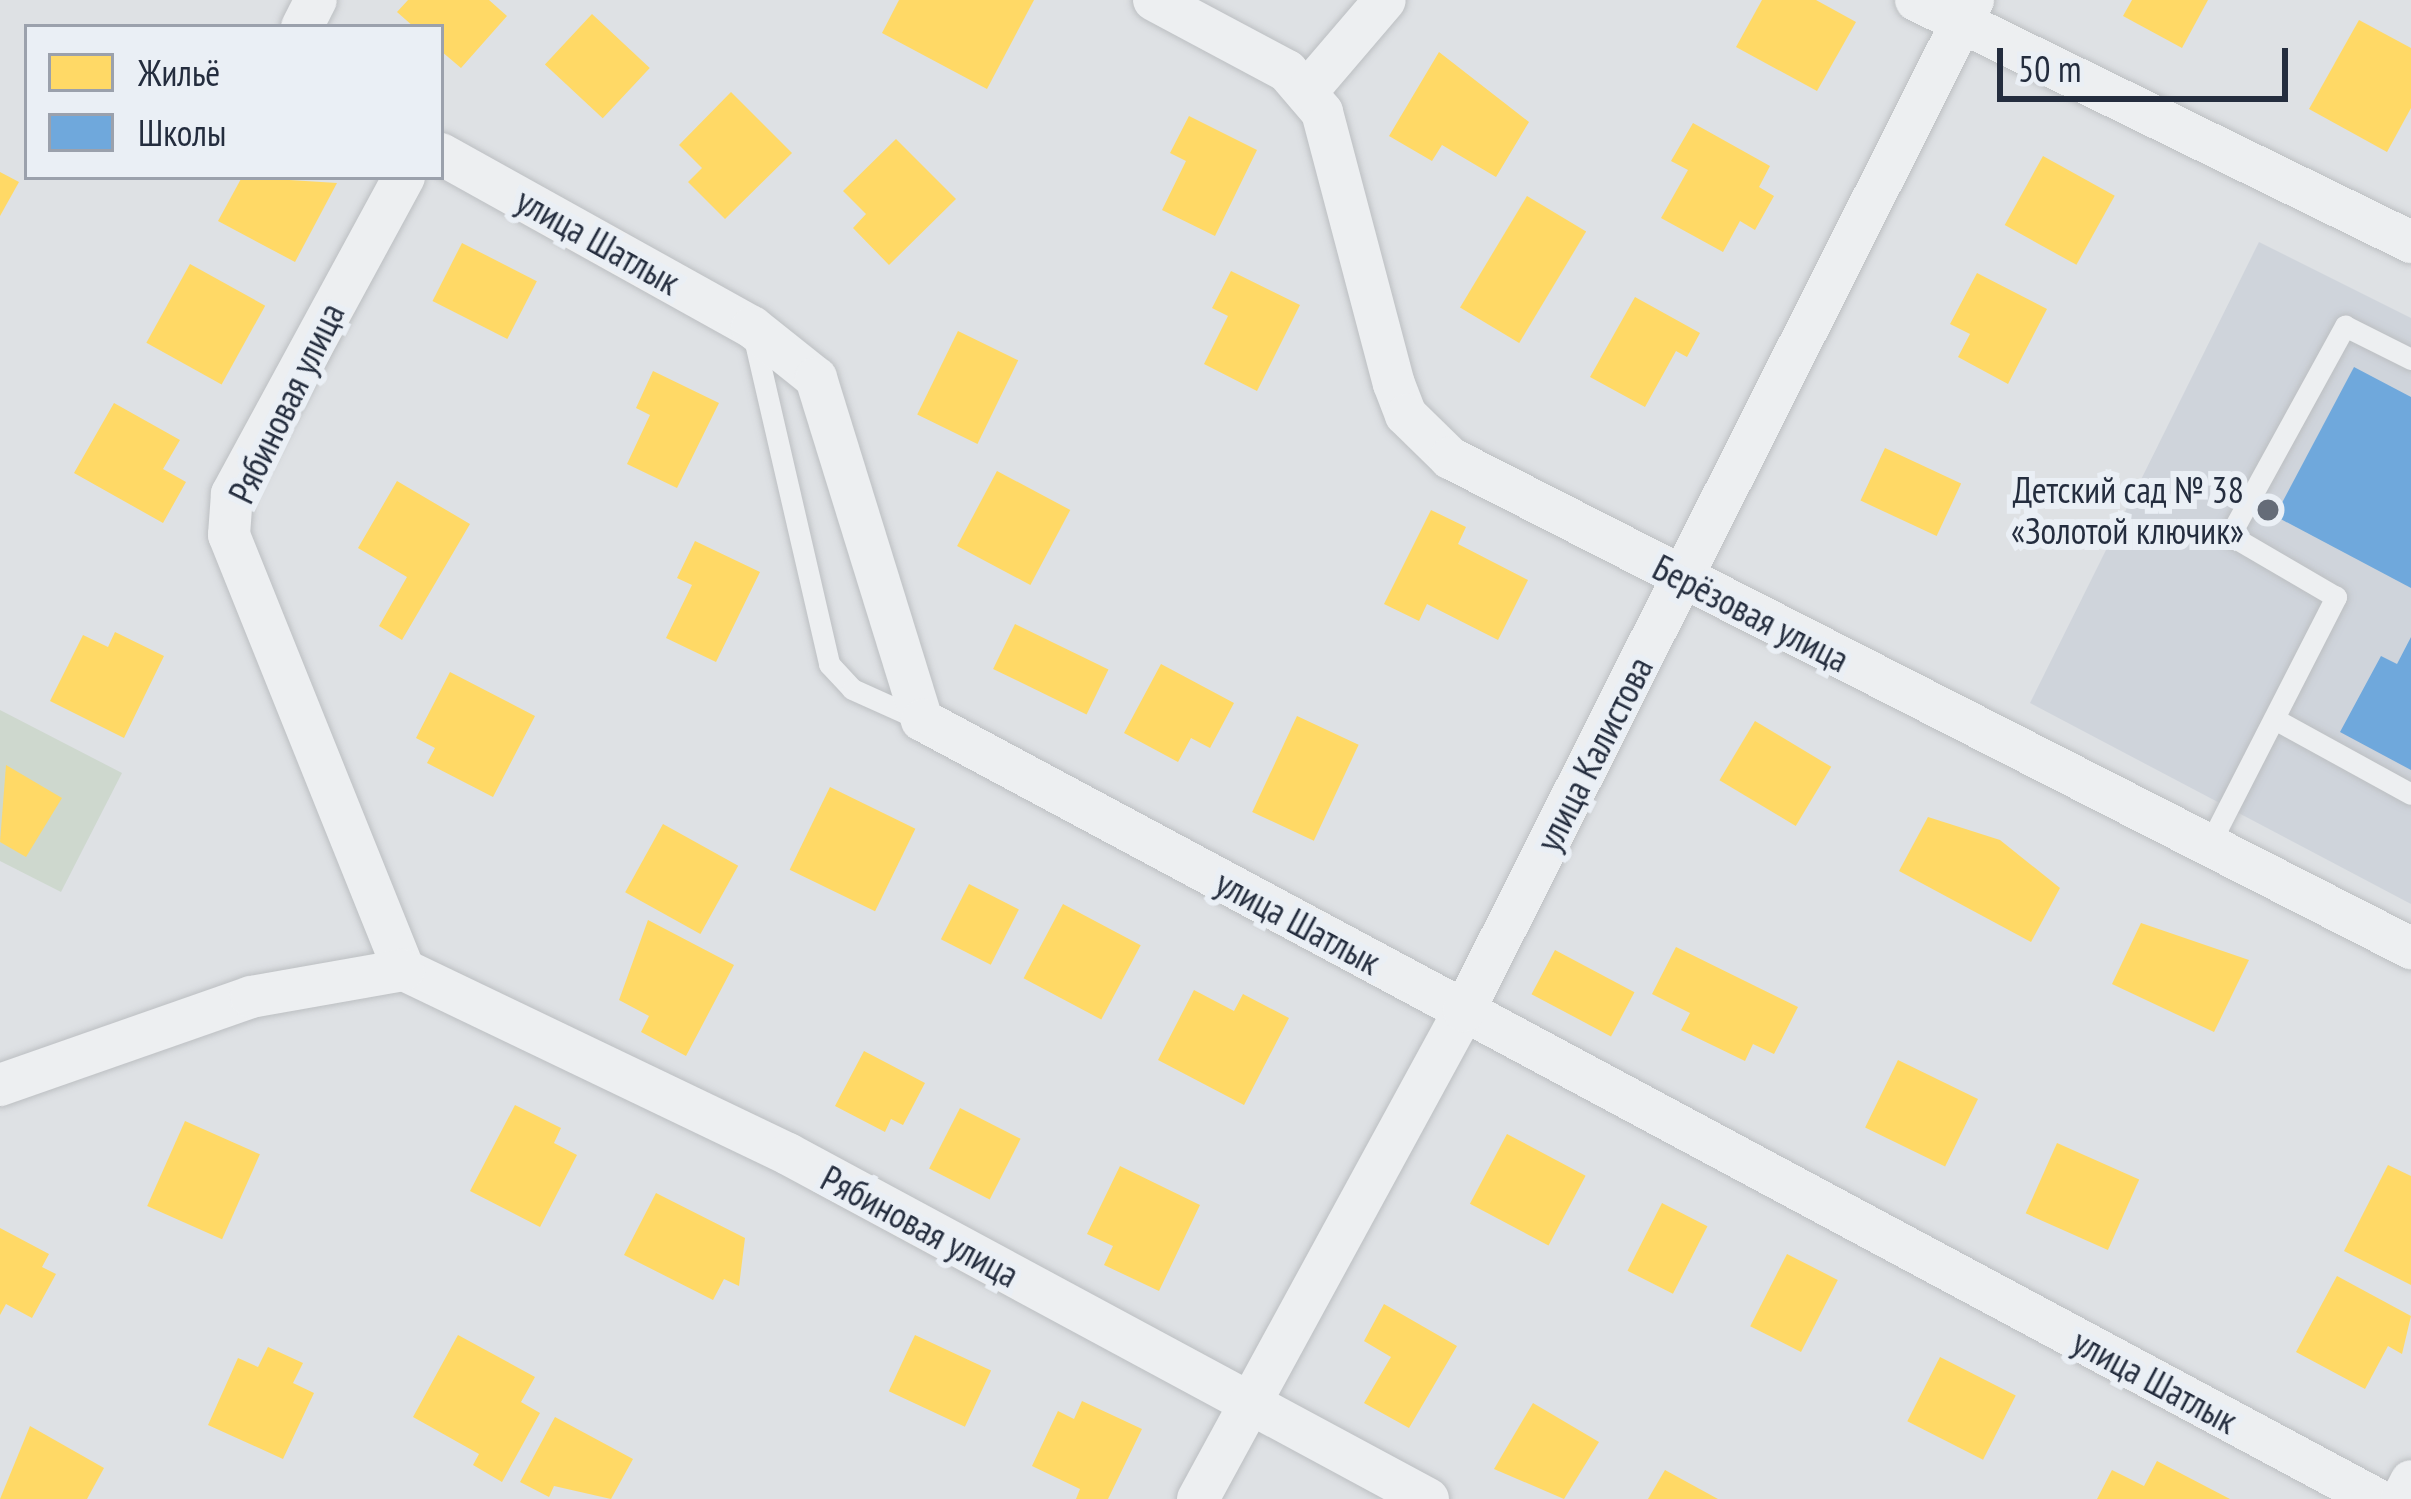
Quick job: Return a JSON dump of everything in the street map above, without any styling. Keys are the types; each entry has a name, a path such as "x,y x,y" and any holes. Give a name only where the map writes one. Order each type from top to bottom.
{"street":[{"path":"1154,0 1308,90 1385,0"},
{"path":"1916,0 1967,11 2411,242"},
{"name":"улица Калистова","path":"1198,1499 1464,1011 1967,11"},
{"name":"Берёзовая улица","path":"1308,90 1406,415 1450,458 2411,948"},
{"name":"улица Шатлык","path":"444,156 752,327 799,359 829,401 922,720 2376,1499"},
{"name":"Рябиновая улица","path":"402,180 232,494 229,535 404,970 788,1154 1428,1499"},
{"path":"0,1085 251,997 404,970"},
{"path":"2402,1499 2411,1481"}],"lane":[{"path":"2209,845 2280,722 2336,597 2230,535 2345,326 2411,359"},
{"path":"752,327 829,664 852,688 922,720"},
{"path":"2280,722 2411,794"}],"shaded area":[{"name":"Детский сад № 38 «Золотой ключик»","path":"2259,242 2411,318 2411,904 2030,703"},
{"path":"0,710 122,773 61,892 0,861"}],"building: Жильё":[{"path":"408,0 489,0 507,16 461,68 444,54 444,24 411,24 397,12"},
{"path":"899,0 1034,0 987,89 882,33"},
{"path":"1762,0 1816,0 1856,22 1817,91 1736,47"},
{"path":"2132,0 2208,0 2182,48 2123,16"},
{"path":"592,14 650,68 603,118 545,64"},
{"path":"2359,20 2411,48 2411,108 2387,152 2309,109"},
{"path":"1439,52 1529,122 1496,177 1442,145 1432,161 1389,136"},
{"path":"731,92 792,153 725,219 688,182 702,168 679,145"},
{"path":"1189,116 1257,150 1215,236 1162,210 1186,161 1170,153"},
{"path":"1693,123 1770,166 1759,187 1774,196 1755,230 1740,221 1723,252 1661,218 1688,170 1671,161"},
{"path":"896,139 956,199 889,265 853,228 866,214 843,191"},
{"path":"2043,156 2115,196 2076,265 2005,225"},
{"path":"0,172 19,182 0,216"},
{"path":"240,180 337,183 295,262 218,221"},
{"path":"1527,196 1586,232 1519,343 1460,307"},
{"path":"462,243 537,281 507,339 432,301"},
{"path":"190,264 265,306 222,384 146,343"},
{"path":"1231,271 1300,305 1257,391 1204,364 1228,316 1212,308"},
{"path":"1977,273 2047,309 2008,384 1958,357 1970,334 1950,324"},
{"path":"1635,297 1700,333 1687,357 1676,351 1645,407 1590,377"},
{"path":"958,331 1018,360 977,444 917,415"},
{"path":"653,371 719,403 677,488 627,464 650,415 636,408"},
{"path":"114,403 180,440 163,469 186,482 163,523 74,473"},
{"path":"1885,448 1961,483 1937,536 1860,501"},
{"path":"997,471 1070,510 1030,585 957,546"},
{"path":"397,481 470,524 402,640 379,626 407,577 358,548"},
{"path":"1431,510 1466,527 1458,544 1528,580 1498,640 1427,604 1419,621 1384,604"},
{"path":"695,541 760,572 716,662 666,638 692,585 677,578"},
{"path":"1015,624 1108,670 1087,715 993,669"},
{"path":"115,632 164,656 124,738 50,701 83,635 108,647"},
{"path":"1161,664 1234,703 1210,748 1191,738 1178,762 1124,733"},
{"path":"450,672 535,716 493,797 427,763 435,748 416,738"},
{"path":"1297,716 1359,745 1314,841 1252,812"},
{"path":"1755,721 1831,767 1796,826 1719,780"},
{"path":"6,765 62,798 26,857 0,842"},
{"path":"830,787 915,829 875,911 790,870"},
{"path":"1928,817 2000,840 2060,888 2031,942 1899,871"},
{"path":"663,824 738,866 700,934 625,892"},
{"path":"969,884 1019,909 991,965 941,939"},
{"path":"1063,904 1141,945 1101,1019 1024,978"},
{"path":"648,920 734,965 686,1056 641,1032 649,1016 619,1000"},
{"path":"2141,923 2249,960 2214,1032 2112,984"},
{"path":"1676,947 1798,1007 1774,1054 1753,1044 1745,1061 1681,1030 1690,1013 1652,994"},
{"path":"1555,950 1634,992 1611,1036 1532,994"},
{"path":"1194,990 1234,1011 1243,994 1289,1018 1244,1105 1158,1060"},
{"path":"864,1051 925,1083 903,1125 891,1119 885,1132 835,1106"},
{"path":"1898,1060 1978,1099 1945,1166 1865,1127"},
{"path":"515,1105 561,1128 554,1143 577,1155 540,1227 470,1191"},
{"path":"960,1108 1021,1139 990,1199 929,1169"},
{"path":"185,1121 260,1154 222,1239 147,1206"},
{"path":"1507,1134 1586,1176 1548,1246 1470,1204"},
{"path":"2057,1143 2139,1180 2108,1250 2026,1213"},
{"path":"2388,1165 2411,1176 2411,1285 2344,1251"},
{"path":"1120,1166 1200,1205 1159,1291 1104,1265 1113,1246 1087,1234"},
{"path":"656,1193 745,1238 739,1286 724,1279 713,1300 624,1255"},
{"path":"1662,1203 1707,1226 1673,1294 1627,1271"},
{"path":"0,1228 49,1254 42,1267 56,1274 32,1318 6,1304 0,1315"},
{"path":"1787,1254 1838,1280 1801,1352 1750,1326"},
{"path":"2337,1276 2411,1316 2402,1354 2388,1346 2365,1389 2296,1352"},
{"path":"1384,1304 1457,1346 1409,1428 1364,1403 1391,1357 1364,1341"},
{"path":"458,1335 535,1377 521,1402 540,1413 502,1482 473,1465 479,1454 413,1417"},
{"path":"915,1335 991,1370 965,1427 889,1391"},
{"path":"268,1347 303,1363 293,1383 314,1393 283,1459 208,1425 238,1358 258,1367"},
{"path":"1940,1357 2016,1396 1983,1460 1907,1421"},
{"path":"1082,1401 1142,1429 1108,1499 1076,1499 1080,1489 1032,1466 1058,1411 1074,1419"},
{"path":"1533,1403 1599,1442 1564,1499 1494,1469"},
{"path":"555,1417 633,1459 611,1499 554,1486 549,1497 520,1482"},
{"path":"30,1426 104,1468 87,1499 0,1499"},
{"path":"2157,1461 2230,1499 2097,1499 2112,1470 2144,1486"},
{"path":"1665,1470 1718,1499 1648,1499"}],"building: Школы":[{"path":"2354,367 2411,397 2411,588 2275,516"},
{"path":"2411,637 2411,770 2340,732 2381,656 2397,664"}],"place":[{"name":"Детский сад № 38 «Золотой ключик»","path":"2268,510"}]}
